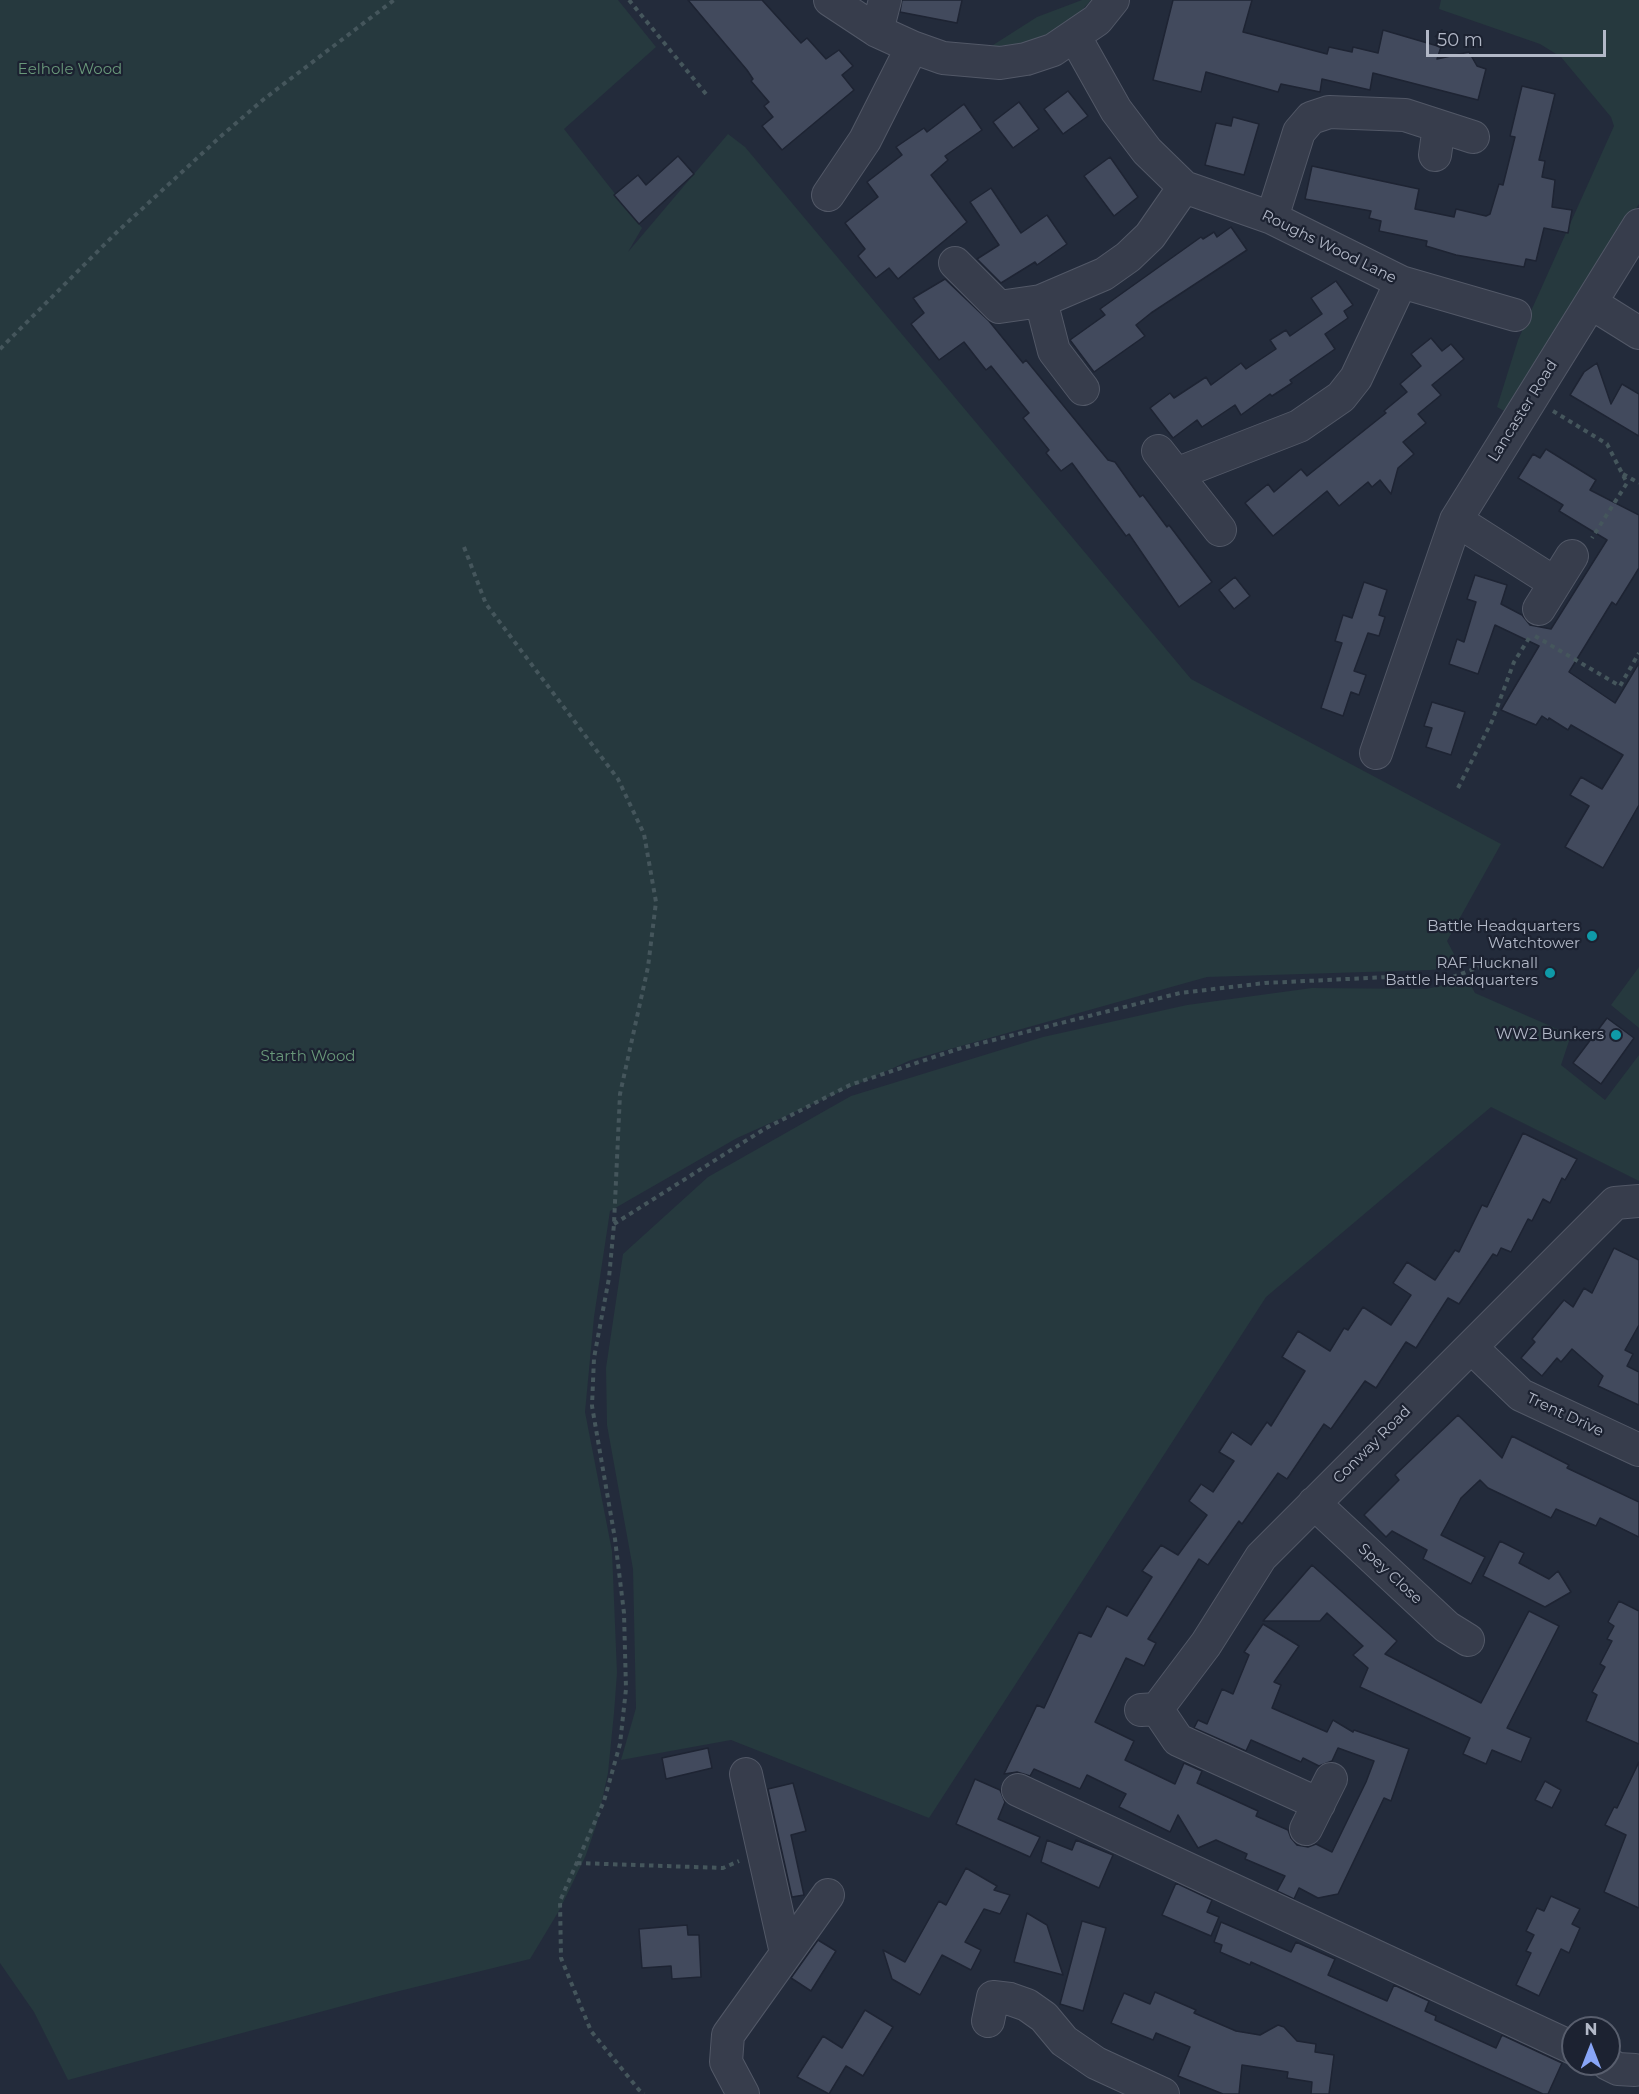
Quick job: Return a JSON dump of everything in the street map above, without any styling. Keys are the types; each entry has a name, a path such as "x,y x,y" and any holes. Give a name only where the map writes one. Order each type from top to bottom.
{"street":[{"path":"830,0 877,31 912,47 942,58 1000,63 1026,59 1053,50 1097,20 1113,0"},
{"path":"877,31 885,0"},
{"name":"Roughs Wood Lane","path":"1075,37 1116,110 1147,151 1184,188 1272,218 1401,282 1515,315"},
{"path":"828,195 865,140 912,47"},
{"path":"1272,218 1299,132 1311,118 1329,112 1406,115 1437,140 1473,137"},
{"path":"955,262 999,308 1041,301 1104,274 1128,257 1150,236 1184,188"},
{"name":"Lancaster Road","path":"1376,753 1456,520 1639,225"},
{"path":"1220,530 1167,462 1299,426 1341,397 1356,378 1401,282"},
{"path":"1041,301 1053,339 1054,351 1083,389"},
{"path":"1591,303 1639,333"},
{"path":"1456,520 1542,609 1572,556"},
{"name":"Conway Road","path":"1319,1804 1178,1740 1149,1710 1206,1644 1261,1557 1471,1347 1627,1202"},
{"name":"Trent Drive","path":"1471,1347 1521,1395 1639,1450"},
{"name":"Spey Close","path":"1314,1503 1447,1627 1468,1640"},
{"path":"746,1774 786,1953"},
{"path":"1018,1790 1561,2042"},
{"path":"743,2094 726,2062 728,2035 828,1895"},
{"path":"988,2021 993,1997 1010,1999 1027,2005 1044,2017 1064,2041 1088,2057 1163,2094"}],"path":[{"path":"0,349 117,232 220,137 264,99 394,0"},
{"path":"629,0 706,94"},
{"path":"1532,398 1607,444 1627,483 1582,555 1572,556"},
{"path":"1623,474 1639,483"},
{"path":"464,547 486,604 618,779 644,834 656,902 648,967 620,1094 614,1224 609,1278 594,1358 592,1406 615,1539 623,1603 626,1689 620,1744 604,1801 560,1901 561,1958 591,2031 644,2094"},
{"path":"1458,788 1492,721 1514,662 1542,609 1620,686 1639,653"},
{"path":"614,1224 766,1128 850,1085 958,1049 1180,993 1287,981 1389,976 1445,980 1490,963"},
{"path":"577,1863 723,1868 763,1852"}],"green space":[{"path":"0,0 618,0 656,47 564,129 642,228 628,252 728,134 745,147 1191,679 1501,844 1447,941 1461,967 1207,977 911,1060 737,1138 610,1211 594,1317 585,1412 612,1551 617,1673 608,1773 597,1823 586,1855 560,1909 530,1959 383,1995 68,2080 34,2012 0,1963"},
{"path":"1082,0 1091,0 1077,16 1050,33 1025,43 990,47 1037,17"},
{"path":"1441,0 1639,0 1639,204 1508,413 1497,407 1518,340 1614,126 1611,117 1561,57 1540,44 1439,9"},
{"path":"1639,967 1639,1028 1611,1005"},
{"path":"1468,980 1475,993 1571,1035 1561,1065 1605,1100 1639,1055 1639,1181 1491,1107 1266,1297 929,1818 731,1740 621,1760 636,1708 633,1569 607,1425 606,1368 623,1254 708,1177 851,1096 1043,1037 1187,1005 1312,988 1426,989"}],"building":[{"path":"688,0 762,0 801,43 807,38 826,59 839,50 853,66 842,75 854,90 782,150 762,126 773,117 764,106 769,102 751,81 753,79 747,70"},
{"path":"902,0 962,0 957,23 900,12"},
{"path":"1173,0 1252,0 1243,32 1327,54 1329,47 1352,52 1353,47 1378,53 1383,30 1441,47 1437,59 1469,52 1477,66 1486,69 1478,100 1373,73 1370,90 1322,79 1320,92 1281,84 1278,92 1206,72 1201,92 1153,80"},
{"path":"1522,86 1555,94 1539,160 1545,161 1542,177 1555,180 1552,207 1572,210 1568,233 1544,228 1536,261 1526,259 1524,267 1456,255 1426,246 1427,241 1379,231 1381,221 1369,218 1371,211 1305,199 1312,166 1419,189 1415,209 1454,217 1456,209 1486,216 1490,214 1499,184 1503,185 1515,137 1510,136"},
{"path":"1068,91 1088,116 1063,134 1044,109"},
{"path":"1019,102 1039,129 1013,148 993,122"},
{"path":"964,104 982,130 945,156 948,160 931,175 967,222 898,279 889,268 876,278 858,256 865,249 845,223 878,197 867,182 902,155 896,147 924,128 927,132"},
{"path":"1233,117 1259,124 1244,175 1205,165 1216,123 1231,126"},
{"path":"678,156 694,174 639,224 614,195 638,175 646,185"},
{"path":"1110,157 1138,197 1114,216 1084,176"},
{"path":"991,188 1021,233 1047,215 1067,244 1037,265 1035,262 1001,283 977,259 999,245 970,202"},
{"path":"1231,227 1247,250 1151,313 1136,325 1145,336 1094,372 1070,340 1105,315 1100,309 1201,237 1203,239 1214,232 1217,237"},
{"path":"945,279 989,321 1023,363 1026,360 1108,460 1115,462 1140,497 1143,495 1167,527 1169,525 1212,582 1179,607 1129,534 1126,536 1072,463 1061,471 1046,453 1049,450 1023,418 1029,413 991,366 986,370 964,342 939,360 911,324 924,313 913,298"},
{"path":"1336,281 1353,305 1344,311 1348,318 1325,334 1335,349 1290,380 1292,383 1272,396 1270,394 1241,415 1235,405 1202,427 1197,420 1173,438 1150,408 1170,393 1174,398 1206,377 1211,385 1241,363 1246,369 1276,349 1270,340 1286,330 1290,336 1322,314 1311,298"},
{"path":"1431,338 1442,351 1451,344 1464,359 1432,385 1441,395 1418,414 1426,423 1403,442 1414,454 1398,468 1391,494 1380,480 1372,487 1368,482 1339,506 1327,491 1273,536 1245,503 1268,484 1274,492 1301,469 1307,476 1386,413 1384,411 1407,392 1400,384 1421,366 1411,354"},
{"path":"1597,363 1611,404 1622,384 1639,394 1639,436 1570,395 1584,372"},
{"path":"1546,449 1596,480 1590,490 1639,515 1639,568 1616,605 1612,602 1569,672 1615,703 1639,663 1639,805 1603,868 1565,847 1589,806 1570,795 1581,777 1602,789 1623,755 1571,725 1568,730 1542,716 1536,725 1501,710 1539,646 1495,625 1478,674 1449,664 1457,639 1464,642 1476,602 1467,599 1475,575 1507,585 1501,604 1522,615 1530,625 1551,629 1607,540 1559,511 1563,505 1518,478 1533,454 1540,458"},
{"path":"1235,577 1250,596 1234,609 1219,590"},
{"path":"1364,582 1387,590 1379,615 1385,617 1379,636 1368,633 1354,671 1366,675 1359,695 1351,692 1343,716 1321,708 1342,643 1335,641 1343,615 1352,618"},
{"path":"1432,702 1465,712 1451,755 1426,747 1432,728 1424,726"},
{"path":"1607,1018 1634,1038 1601,1084 1573,1063"},
{"path":"1523,1133 1577,1159 1565,1180 1562,1178 1550,1203 1543,1199 1532,1221 1528,1219 1511,1252 1501,1248 1497,1256 1493,1254 1459,1304 1448,1298 1416,1348 1406,1342 1376,1388 1365,1381 1331,1429 1324,1424 1287,1479 1278,1473 1242,1524 1239,1521 1208,1565 1199,1559 1148,1639 1156,1643 1144,1666 1126,1658 1095,1722 1134,1741 1125,1760 1175,1784 1184,1763 1202,1771 1197,1783 1258,1811 1256,1816 1288,1830 1297,1845 1308,1847 1316,1844 1332,1852 1374,1761 1338,1748 1332,1761 1319,1766 1303,1758 1301,1762 1251,1740 1246,1751 1194,1728 1198,1720 1207,1724 1222,1689 1233,1694 1249,1655 1244,1652 1263,1624 1299,1646 1274,1682 1281,1685 1272,1708 1327,1732 1333,1720 1353,1732 1354,1730 1409,1749 1391,1801 1384,1798 1338,1894 1318,1898 1299,1888 1294,1899 1277,1891 1285,1876 1245,1859 1247,1854 1216,1840 1198,1848 1178,1815 1170,1832 1119,1807 1126,1794 1087,1775 1080,1789 1034,1769 1030,1776 1017,1772 1004,1774 1037,1705 1044,1708 1079,1632 1091,1637 1107,1606 1127,1616 1152,1577 1142,1571 1161,1545 1178,1555 1207,1515 1189,1501 1201,1484 1213,1492 1234,1461 1219,1452 1232,1432 1251,1445 1267,1422 1271,1426 1305,1371 1282,1357 1298,1331 1330,1351 1344,1328 1348,1330 1363,1307 1391,1325 1411,1295 1393,1283 1407,1262 1435,1280 1455,1250 1459,1252 1482,1205 1487,1207"},
{"path":"1614,1248 1639,1260 1639,1325 1625,1350 1633,1354 1627,1366 1639,1372 1639,1405 1598,1386 1603,1376 1572,1349 1561,1362 1557,1358 1542,1376 1521,1358 1535,1342 1532,1339 1564,1300 1573,1307 1584,1288 1592,1293"},
{"path":"1458,1415 1502,1458 1512,1436 1569,1465 1567,1468 1639,1502 1639,1537 1600,1518 1596,1526 1556,1509 1551,1518 1488,1488 1480,1480 1461,1498 1441,1535 1485,1557 1471,1584 1423,1559 1427,1550 1392,1531 1386,1537 1364,1515 1399,1480 1395,1475"},
{"path":"1500,1541 1524,1553 1519,1563 1549,1579 1558,1571 1571,1592 1545,1607 1483,1576"},
{"path":"1312,1565 1397,1641 1385,1654 1481,1703 1529,1611 1559,1626 1507,1728 1531,1738 1521,1762 1492,1750 1486,1764 1463,1754 1470,1738 1360,1687 1368,1668 1353,1655 1363,1646 1327,1613 1320,1621 1263,1621"},
{"path":"1619,1601 1639,1611 1639,1744 1586,1721 1597,1695 1592,1692 1605,1667 1600,1664 1612,1641 1607,1639 1614,1626 1608,1622"},
{"path":"708,1748 712,1768 666,1779 662,1758"},
{"path":"1639,1762 1639,1908 1604,1892 1626,1835 1605,1825 1614,1807 1617,1808"},
{"path":"975,1779 1000,1790 1005,1802 998,1819 1040,1837 1030,1857 956,1824"},
{"path":"1545,1781 1561,1790 1552,1808 1535,1800"},
{"path":"793,1783 806,1831 791,1835 804,1895 792,1897 768,1789"},
{"path":"1047,1840 1072,1850 1076,1840 1113,1855 1099,1888 1041,1862"},
{"path":"966,1868 997,1886 994,1890 1010,1895 1000,1914 984,1909 965,1942 981,1950 971,1970 942,1955 920,1995 892,1979 883,1950 905,1962 939,1901 946,1905"},
{"path":"1176,1883 1212,1900 1207,1912 1219,1917 1211,1936 1162,1915"},
{"path":"1551,1896 1580,1909 1572,1924 1580,1928 1569,1953 1561,1949 1539,1996 1516,1985 1531,1953 1526,1951 1534,1935 1526,1931 1537,1908 1544,1911"},
{"path":"1027,1913 1047,1925 1063,1975 1014,1962"},
{"path":"1082,1921 1106,1928 1083,2011 1060,2004"},
{"path":"1221,1922 1291,1952 1296,1942 1335,1959 1328,1975 1387,2001 1394,1985 1429,2001 1425,2011 1436,2016 1435,2020 1496,2048 1502,2035 1561,2063 1561,2065 1548,2094 1543,2094 1251,1962 1250,1965 1220,1952 1222,1945 1214,1942"},
{"path":"687,1925 688,1935 699,1935 701,1977 672,1979 671,1966 642,1968 639,1929"},
{"path":"818,1940 836,1951 811,1991 791,1978"},
{"path":"1155,1992 1196,2010 1194,2013 1236,2031 1260,2035 1278,2025 1284,2027 1297,2041 1316,2044 1315,2052 1334,2055 1329,2094 1311,2094 1312,2082 1287,2078 1288,2072 1242,2065 1239,2094 1223,2094 1178,2076 1190,2047 1156,2033 1153,2040 1111,2023 1124,1993 1150,2004"},
{"path":"865,2010 893,2027 863,2076 846,2066 829,2094 797,2077 823,2036 842,2048"}],"place":[{"name":"Battle Headquarters Watchtower","path":"1592,936"},
{"name":"RAF Hucknall Battle Headquarters","path":"1550,973"},
{"name":"WW2 Bunkers","path":"1616,1035"}],"park label":[{"name":"Eelhole Wood","path":"70,70"},
{"name":"Starth Wood","path":"308,1057"}]}
